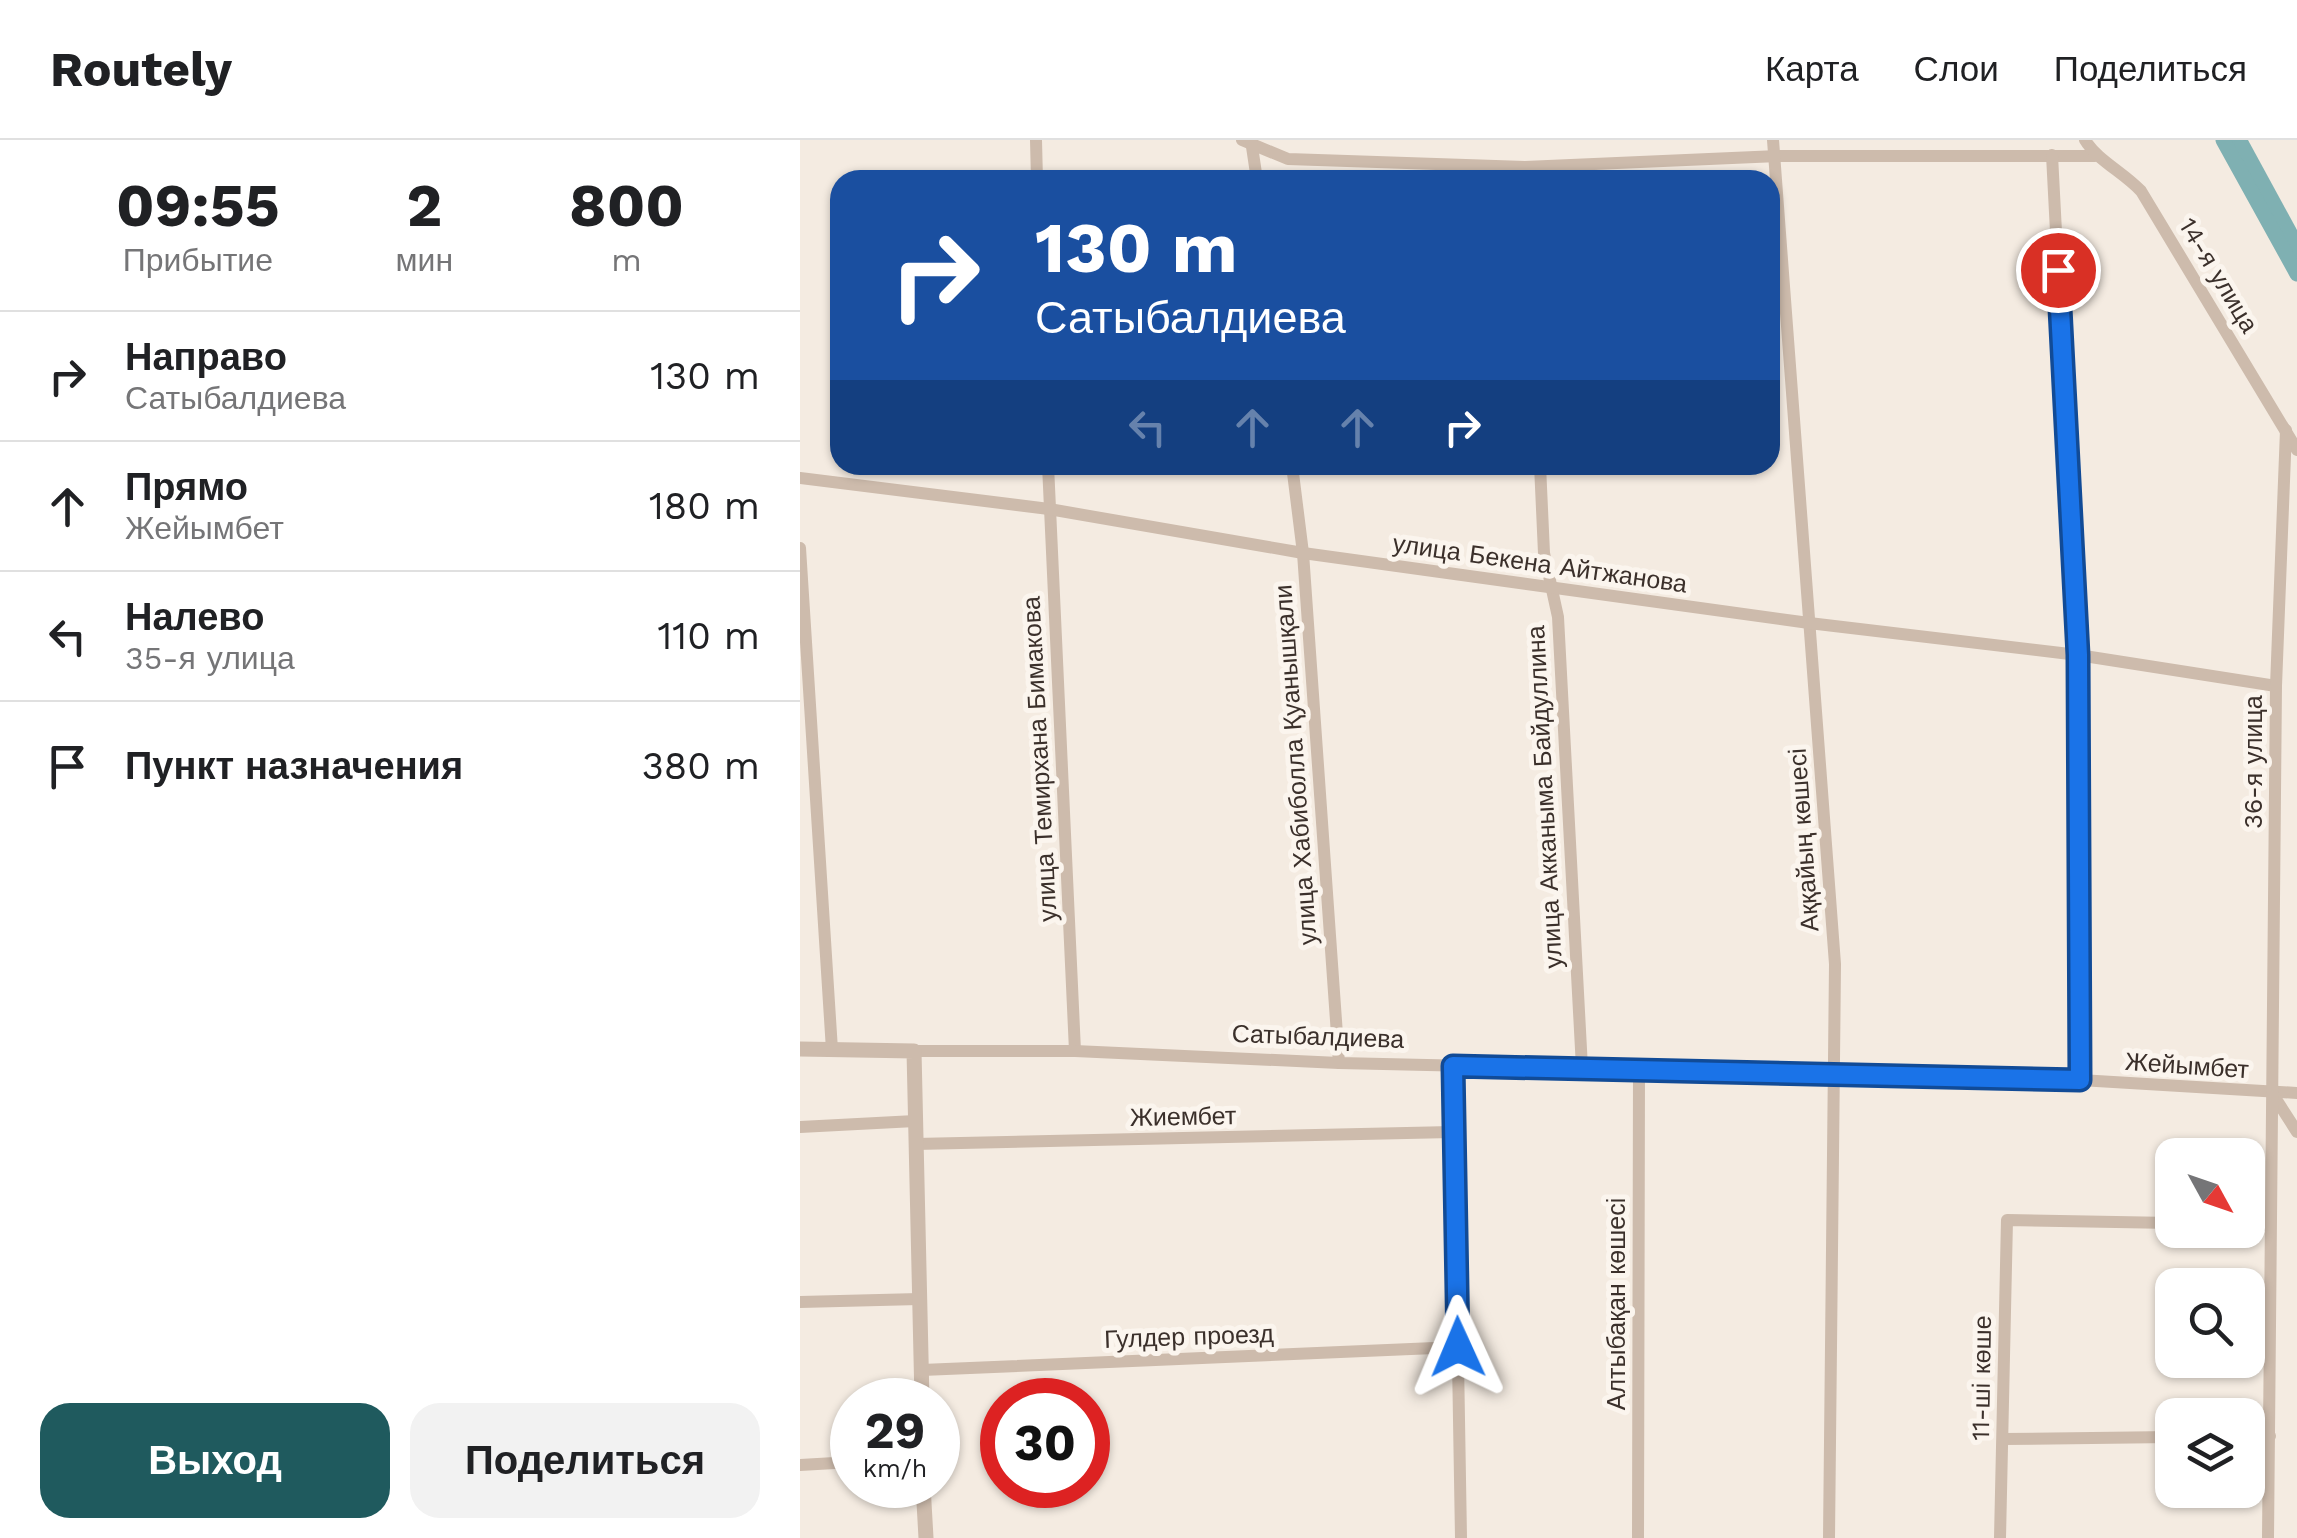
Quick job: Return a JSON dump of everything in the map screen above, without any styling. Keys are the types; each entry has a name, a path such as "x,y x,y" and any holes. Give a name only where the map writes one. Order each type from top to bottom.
{"street":[{"path":"1036,140 1037,170"},
{"name":"Аққайың көшесі","path":"1773,140 1779,170"},
{"name":"14-я улица","path":"2085,140 2095,156 2117,166 2141,191 2297,450"},
{"path":"1248,142 1288,160 1470,170"},
{"path":"1248,142 1255,170"},
{"path":"2052,155 2078,655 2080,1080"},
{"path":"1570,170 1778,156 2095,156"},
{"name":"Аққайың көшесі","path":"1780,186 1834,964 1829,1538"},
{"name":"36-я улица","path":"2268,1538 2276,686 2286,430"},
{"name":"улица Темирхана Бимакова","path":"1048,475 1075,1052"},
{"name":"улица Хабиболла Қуанышқали","path":"1293,475 1303,554 1339,1062"},
{"name":"улица Акканыма Байдуллина","path":"1541,475 1549,586 1558,617 1582,1068"},
{"name":"улица Бекена Айтжанова","path":"800,478 1049,509 1303,554 1809,623 2078,655 2276,686"},
{"path":"800,548 832,1050"},
{"name":"Сатыбалдиева","path":"800,1049 1075,1052 1453,1066 1834,1073"},
{"path":"914,1051 922,1378"},
{"path":"1453,1066 1461,1538"},
{"name":"Алтыбақан көшесі","path":"1638,1538 1640,1071"},
{"name":"Жейымбет","path":"1834,1073 2080,1080 2297,1094"},
{"path":"2273,1094 2297,1132"},
{"path":"800,1127 915,1121"},
{"name":"Жиембет","path":"915,1144 1452,1132"},
{"name":"11-ші көше","path":"2000,1538 2007,1220 2155,1223"},
{"path":"800,1302 918,1299"},
{"name":"Гулдер проезд","path":"922,1370 1458,1347"},
{"path":"2265,1436 2270,1436"},
{"path":"2003,1439 2155,1438"},
{"path":"800,1465 830,1463"},
{"path":"924,1508 926,1538"}],"water":[{"path":"2226,140 2248,140 2297,230 2297,272"}],"waterway":[{"path":"2223,140 2297,274"}],"route":[{"path":"1458,1347 1453,1066 2080,1080 2078,655 2058,270"}]}
